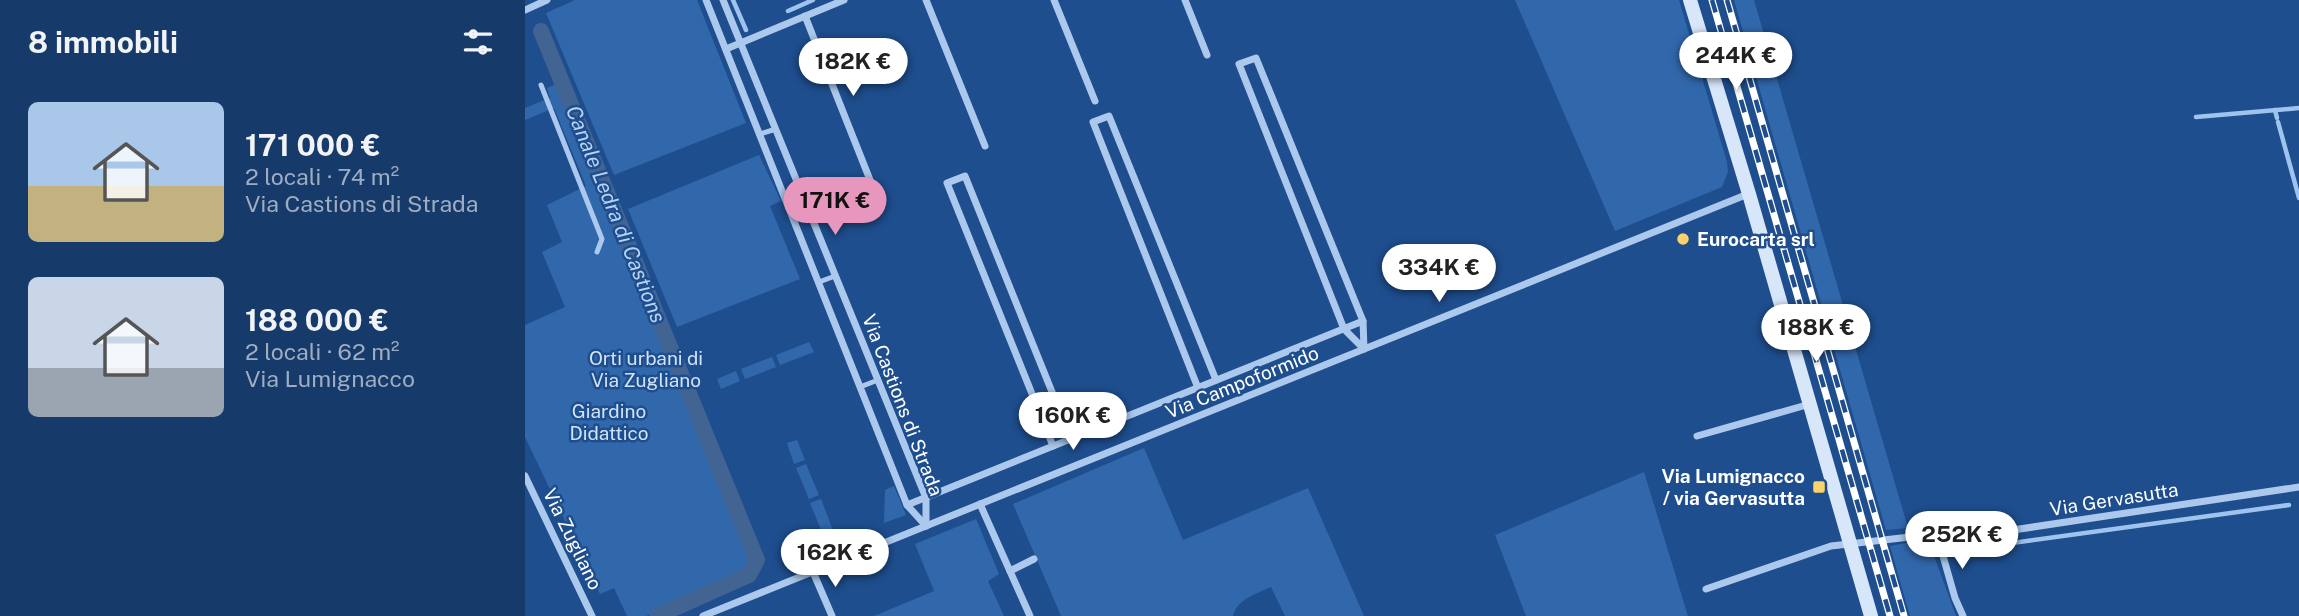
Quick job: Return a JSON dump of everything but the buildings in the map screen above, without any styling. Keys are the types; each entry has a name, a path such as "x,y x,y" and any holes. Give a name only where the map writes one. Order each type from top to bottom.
{"main road":[{"path":"1690,0 1871,616"}],"street":[{"path":"525,10 546,0"},
{"name":"Via Castions di Strada","path":"706,0 907,505 926,526"},
{"name":"Via Castions di Strada","path":"723,0 926,498 926,526"},
{"path":"726,48 844,0"},
{"path":"926,0 985,146"},
{"path":"1054,0 1095,101"},
{"path":"1185,0 1207,55"},
{"path":"805,16 874,190"},
{"path":"1256,58 1363,321 1364,349 1344,329 1239,65 1256,58"},
{"name":"Via Campoformido","path":"1198,388 1093,122 1109,116 1216,380"},
{"path":"1053,446 947,183 956,179 965,176 1071,439"},
{"name":"Via Campoformido","path":"703,616 1749,194"},
{"name":"Via Campoformido","path":"907,505 1363,321"},
{"path":"1697,436 1810,404"},
{"name":"Via Zugliano","path":"525,476 592,616"},
{"name":"Via Gervasutta","path":"1706,589 1831,546 1993,533 2299,487"},
{"path":"981,504 1030,616"},
{"path":"1937,536 1963,616"},
{"path":"1010,570 1034,559"},
{"path":"813,572 831,616"}],"lane":[{"path":"541,85 602,239 597,252"},
{"path":"760,134 776,129"},
{"path":"819,282 835,275"},
{"path":"860,387 878,380"}],"green space":[{"path":"575,0 697,0 746,123 614,175 546,13"},
{"path":"1515,0 1679,0 1727,162 1728,172 1722,187 1615,231"},
{"path":"1734,0 1754,0 1908,528 1886,530"},
{"name":"Giardino Didattico","path":"559,83 755,560 748,574 646,616 627,616 614,588 600,594 525,437 525,325 565,307 542,252 562,242 547,205 586,186 554,108 525,120 525,108 550,98 547,88"},
{"path":"759,155 781,201 770,206 800,279 677,327 628,209"},
{"path":"809,342 814,352 780,365 776,355"},
{"path":"772,357 776,367 745,379 741,369"},
{"path":"736,371 740,381 721,389 717,379"},
{"path":"797,440 805,460 794,464 787,443"},
{"path":"1144,448 1183,540 1308,488 1364,616 1285,616 1271,587 1243,601 1233,616 1061,616 1013,504"},
{"path":"806,464 819,495 809,499 796,468"},
{"path":"1644,472 1688,616 1526,616 1495,535"},
{"path":"894,486 906,515 884,523 885,490"},
{"path":"821,499 836,538 826,542 810,503"},
{"path":"976,519 999,574 988,581 1004,616 874,616 934,591 915,544"},
{"path":"1912,542 1933,553 1956,616 1910,616 1890,546"}],"waterway":[{"path":"733,0 746,30"},
{"path":"788,11 813,0"},
{"name":"Canale Ledra di Castions","path":"541,31 757,560 749,575 657,616"},
{"path":"2196,117 2299,108"},
{"path":"2275,110 2277,118"},
{"path":"2278,122 2299,198"},
{"path":"2005,544 2289,505"}],"railway":[{"path":"1712,0 1890,616"},
{"path":"1727,0 1904,616"}],"place":[{"name":"Eurocarta srl","path":"1683,239"},
{"name":"Via Lumignacco / via Gervasutta","path":"1819,487"}],"park label":[{"name":"Orti urbani di Via Zugliano","path":"646,369"}]}
